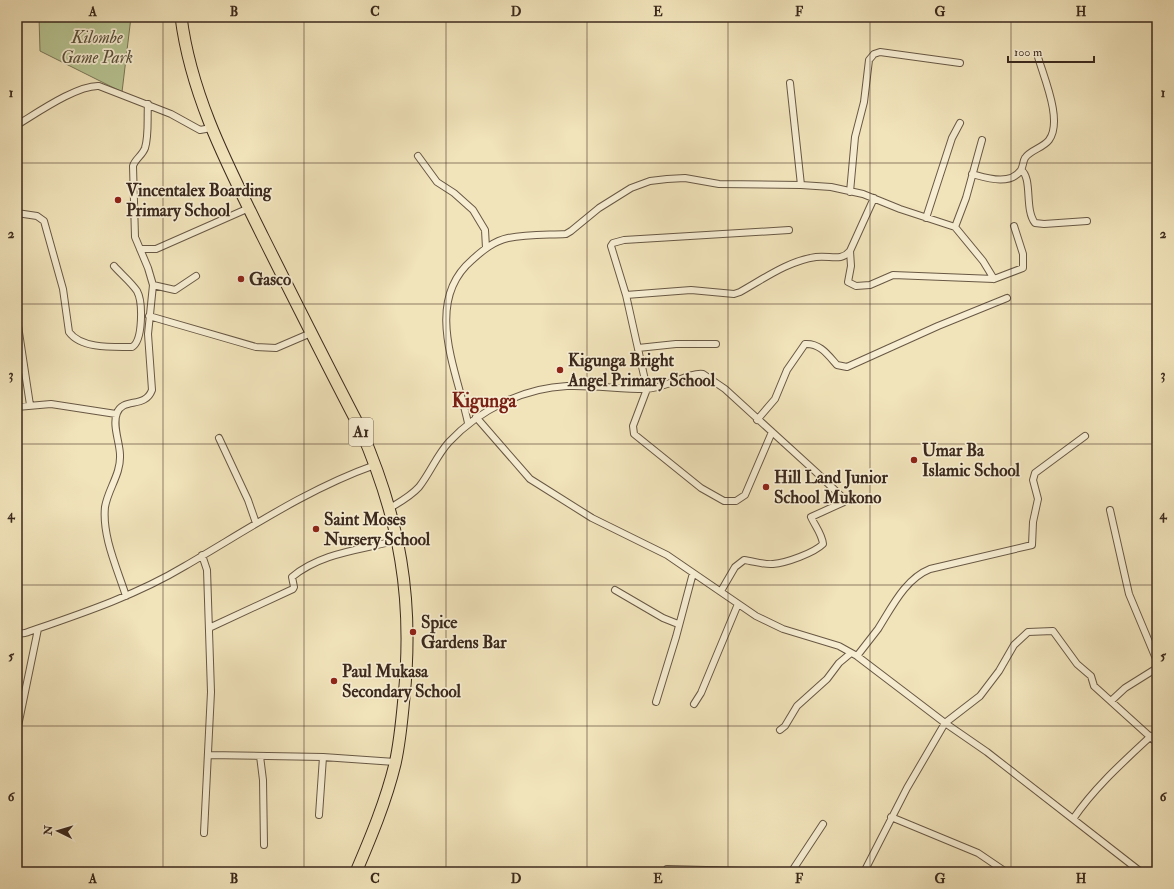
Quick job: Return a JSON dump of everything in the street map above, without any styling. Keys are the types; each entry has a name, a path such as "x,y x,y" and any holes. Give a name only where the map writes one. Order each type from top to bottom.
{"highway":[{"name":"A1","path":"182,17 184,40 193,75 211,128 311,333 360,428 390,508 398,540 405,588 408,627 406,676 395,762 385,800 356,872"}],"street":[{"path":"850,192 856,137 865,95 868,60 874,54 880,52 960,63"},
{"path":"972,174 993,179 1010,179 1021,170 1025,158 1048,142 1054,133 1053,108 1038,57"},
{"path":"790,83 801,185"},
{"path":"17,125 56,102 90,85 99,86 148,104 171,114 200,130 211,128"},
{"path":"126,596 108,541 105,519 106,507 120,465 116,414 120,408 125,405 144,400 149,397 152,390 148,334 153,285 148,268 135,237 133,225 133,166 135,161 140,157 145,149 148,104"},
{"path":"926,218 952,138 960,123"},
{"path":"955,226 982,140"},
{"path":"418,156 437,182 454,193 473,210 484,230 486,248"},
{"path":"1021,170 1026,176 1028,201 1032,219 1035,222 1044,224 1087,221"},
{"path":"468,423 448,349 446,325 449,294 459,273 486,248 507,238 566,234 613,199 631,188 650,181 685,178 719,184 801,185 831,187 863,194 900,209 955,226 983,261 994,279"},
{"path":"626,295 691,290 734,294 786,265 816,257 833,256 840,258 846,256 850,251 874,198"},
{"path":"140,250 156,249 249,208"},
{"path":"17,213 37,216 44,221 63,289 69,332 77,340 89,343 132,347 137,342 141,303 137,291 114,266"},
{"path":"850,251 851,266 848,282 856,286 870,285 893,275 994,279 1023,268 1023,254 1014,226"},
{"path":"772,432 745,495 736,501 724,500 701,488 634,434 632,426 646,389 626,295 611,246 613,243 631,239 789,230"},
{"path":"153,285 175,290 196,276"},
{"path":"757,420 775,399 787,370 805,344 814,345 826,353 837,365 847,367 938,326 1006,298"},
{"path":"149,316 256,347 276,348 311,333"},
{"path":"17,319 30,405"},
{"path":"638,348 676,344 716,344"},
{"path":"390,508 411,495 420,486 448,443 468,423 476,417 513,398 548,388 566,386 646,389 658,388 691,375 703,374 725,389 841,496 844,502 811,517 816,529 822,537 823,544 819,548 773,564 744,560 735,567 721,591"},
{"path":"17,407 50,404 116,414"},
{"path":"476,417 530,479 592,518 667,555 756,616 778,627 839,646 854,654 945,723 987,752 1141,872"},
{"path":"780,730 785,726 797,706 827,679 839,663 854,654 877,630 896,600 919,574 930,569 1025,548 1032,545 1032,522 1038,499 1033,480 1035,473 1085,436"},
{"path":"219,438 248,500 256,523"},
{"path":"17,634 38,629 88,612 126,596 185,566 256,523 327,484 375,465"},
{"path":"1110,510 1129,594 1157,661"},
{"path":"209,628 293,589 292,577 308,565 354,550 398,540"},
{"path":"202,555 207,570 211,692 204,833"},
{"path":"656,702 676,637 678,624 693,573"},
{"path":"615,590 663,618 678,624"},
{"path":"694,704 701,693 738,604"},
{"path":"17,731 38,629"},
{"path":"864,872 891,817 945,723 980,696 999,671 1014,645 1028,632 1053,631 1077,664 1091,676 1094,686 1157,743"},
{"path":"1111,701 1125,688 1157,668"},
{"path":"1073,819 1087,798 1151,736"},
{"path":"208,755 323,757 395,762"},
{"path":"260,756 263,780 264,845"},
{"path":"319,815 323,757"},
{"path":"891,817 978,853 1006,872"},
{"path":"667,869 790,872 822,824"}],"green space":[{"name":"Kilombe Game Park","path":"39,17 131,17 122,92 40,51"}],"place":[{"name":"Vincentalex Boarding Primary School","path":"118,200"},
{"name":"Gasco","path":"241,279"},
{"name":"Kigunga Bright Angel Primary School","path":"560,370"},
{"name":"Umar Ba Islamic School","path":"914,460"},
{"name":"Hill Land Junior School Mukono","path":"766,487"},
{"name":"Saint Moses Nursery School","path":"316,529"},
{"name":"Spice Gardens Bar","path":"413,632"},
{"name":"Paul Mukasa Secondary School","path":"334,681"}],"district":[{"name":"Kigunga","path":"484,401"}]}
